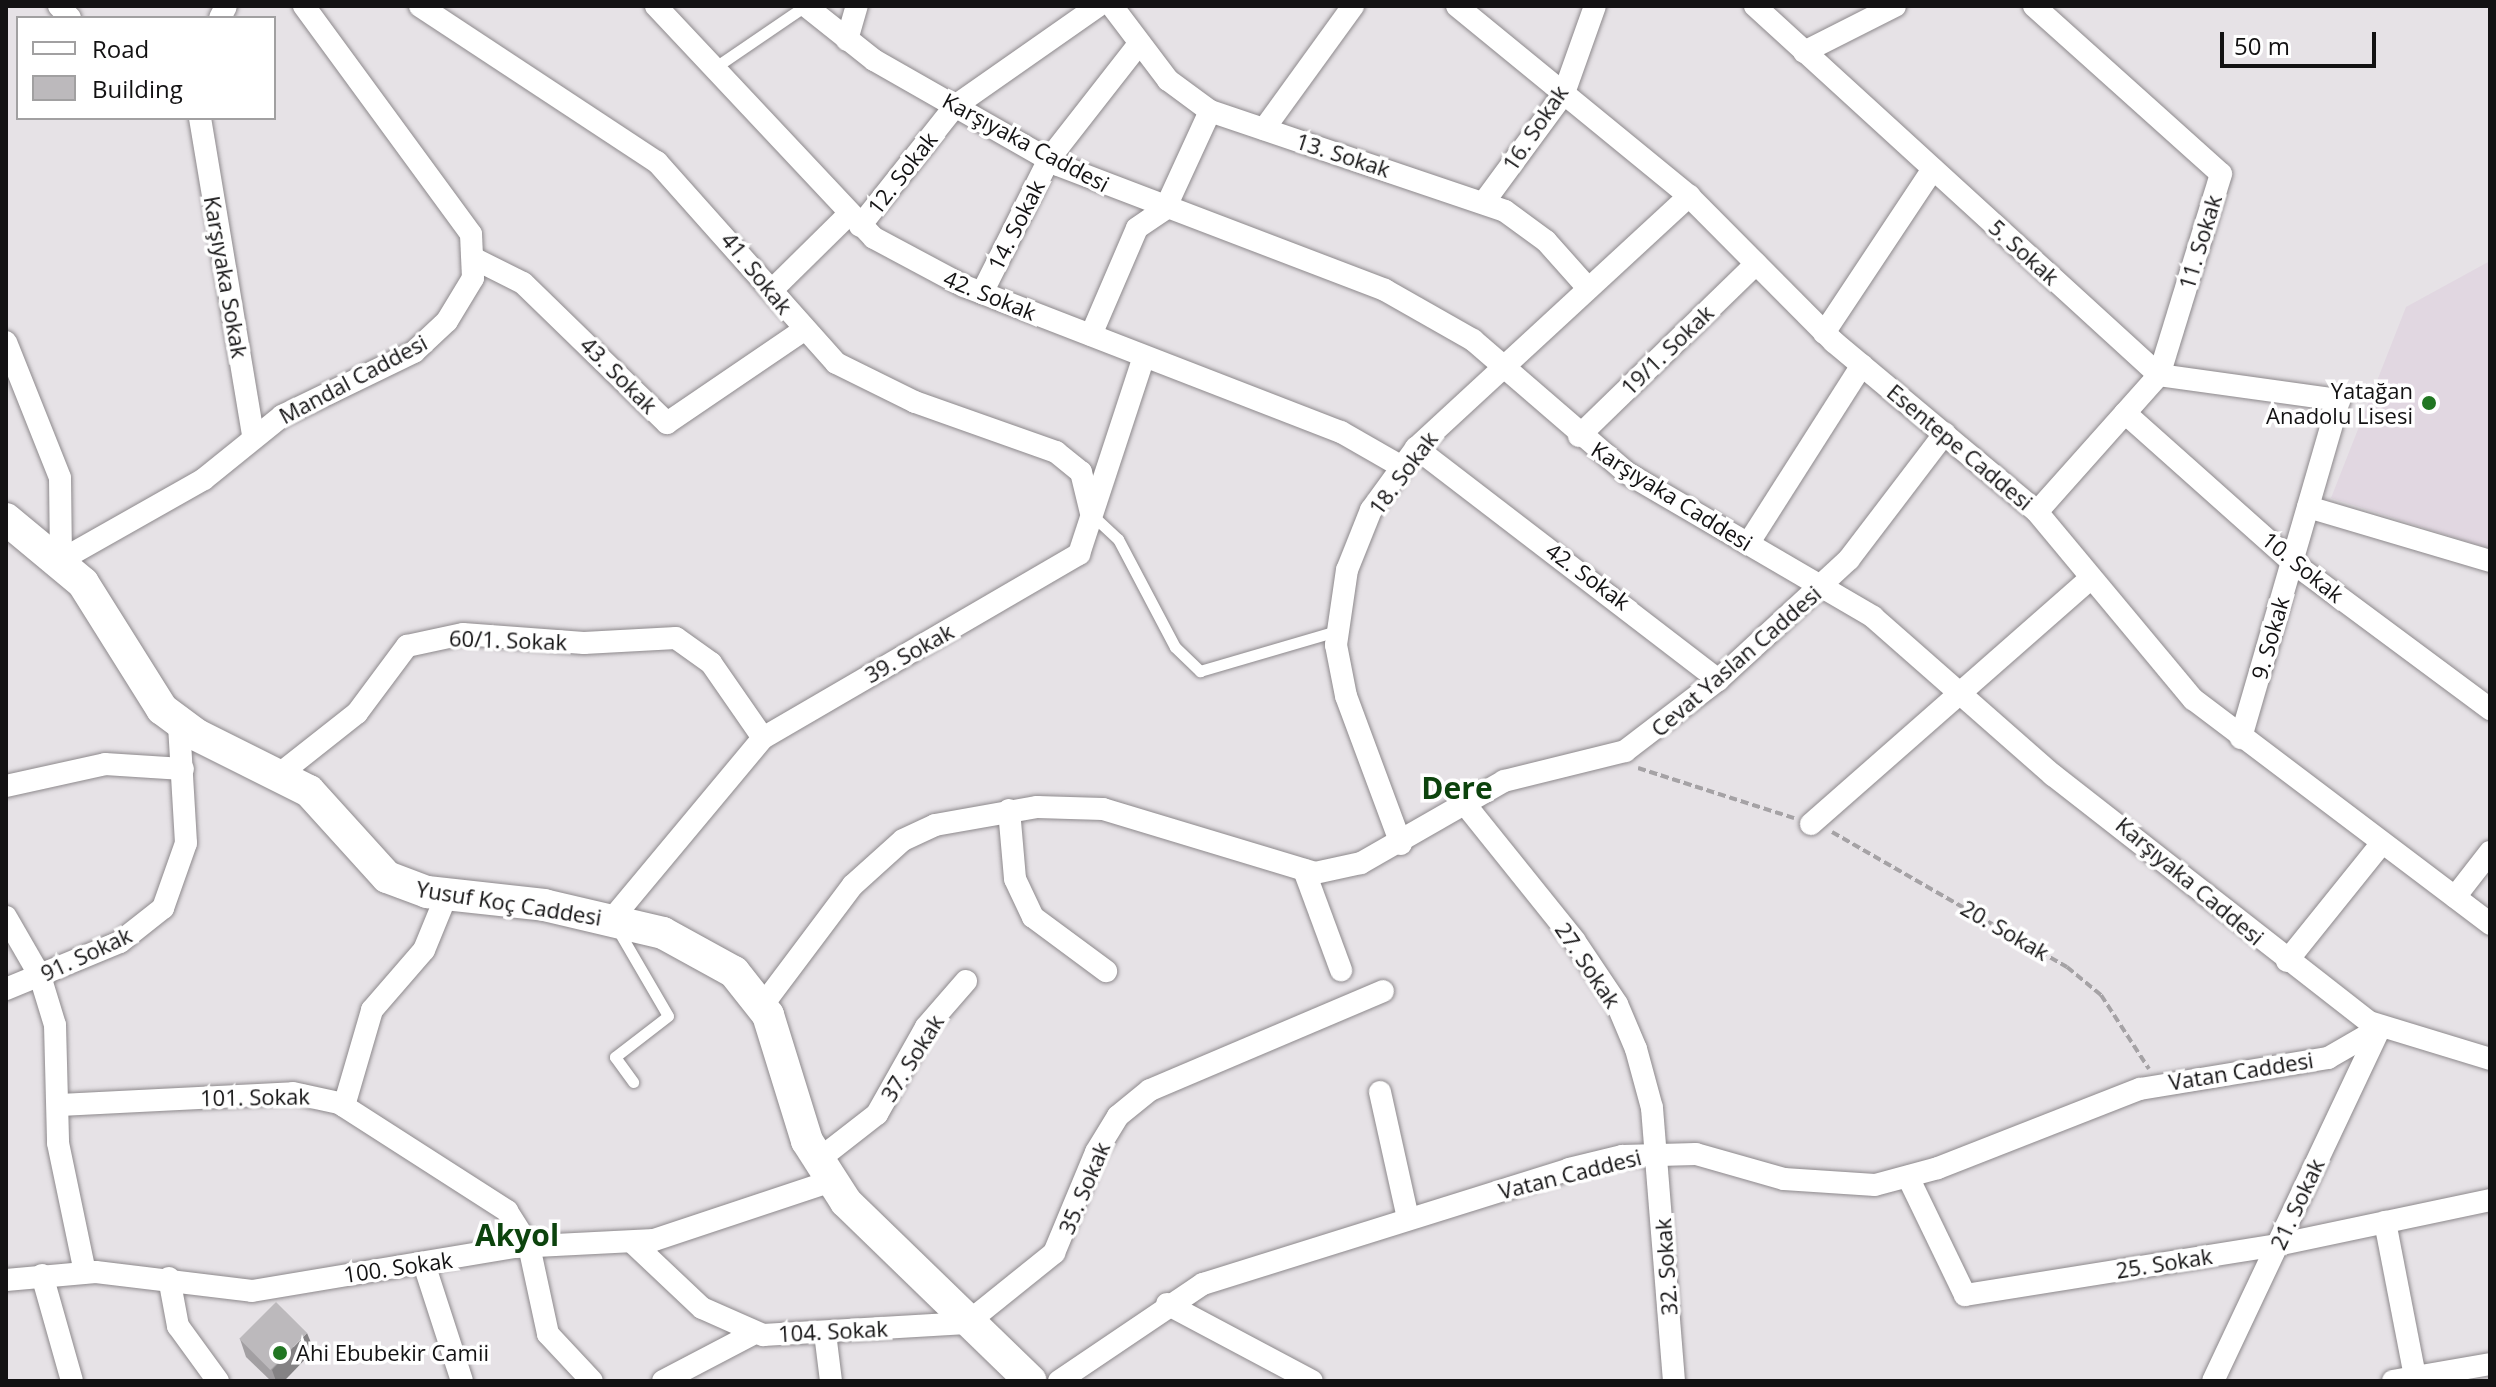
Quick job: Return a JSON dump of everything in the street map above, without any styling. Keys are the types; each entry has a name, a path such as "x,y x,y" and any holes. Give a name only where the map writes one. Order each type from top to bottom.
{"street":[{"path":"304,6 471,234 477,260"},
{"name":"41. Sokak","path":"420,6 657,162 836,363 869,382 1068,459 1081,472 1091,513"},
{"name":"42. Sokak","path":"656,6 717,66 853,221 982,293 1341,432 1402,467"},
{"name":"Karşıyaka Caddesi","path":"806,6 847,40 1049,159 1165,209 1385,290 1473,340 1579,436 1748,544 1873,617 1964,692 2053,775 2287,961 2380,1028 2490,1059"},
{"path":"847,40 857,6"},
{"name":"12. Sokak","path":"772,290 853,221 955,106 1098,6"},
{"name":"13. Sokak","path":"1112,6 1168,80 1210,111 1484,202 1546,241 1587,287"},
{"path":"1264,129 1353,6"},
{"name":"Esentepe Caddesi","path":"1457,6 1689,196 1824,333 2037,512 2157,664 2241,738 2490,924"},
{"name":"16. Sokak","path":"1484,202 1564,93 1595,6"},
{"name":"5. Sokak","path":"1755,6 2159,375"},
{"path":"1804,52 1895,6"},
{"name":"11. Sokak","path":"2034,6 2221,174 2159,375 2037,512"},
{"name":"14. Sokak","path":"982,293 1049,159 1139,44"},
{"path":"1091,335 1137,228 1165,209 1210,111"},
{"name":"Karşıyaka Sokak","path":"200,120 253,436"},
{"path":"1824,333 1933,169"},
{"name":"18. Sokak","path":"1401,844 1346,696 1337,631 1356,544 1416,448 1500,365 1689,196"},
{"name":"43. Sokak","path":"477,260 523,283 667,423 804,330"},
{"name":"Mandal Caddesi","path":"61,560 204,479 253,436 431,340 463,297 477,260"},
{"name":"19/1. Sokak","path":"1579,436 1756,264"},
{"path":"6,342 60,478 61,560"},
{"name":"39. Sokak","path":"612,919 763,738 1063,568 1079,554 1144,356"},
{"path":"1748,544 1862,365"},
{"name":"9. Sokak","path":"2159,375 2339,400 2241,738"},
{"name":"10. Sokak","path":"2125,413 2292,562 2490,709"},
{"name":"Cevat Yaslan Caddesi","path":"762,1006 853,885 903,840 935,825 1009,810 1103,809 1145,817 1304,870 1361,863 1401,844 1504,781 1606,758 1652,736 1821,587 1945,433"},
{"name":"42. Sokak","path":"1416,448 1718,680"},
{"path":"2308,507 2490,561"},
{"name":"Yusuf Koç Caddesi","path":"6,519 61,560 100,607 137,676 179,725 281,773 309,791 376,869 409,887 612,919 711,954 762,1006 824,1170 967,1323 1031,1381"},
{"path":"1811,824 2090,579"},
{"name":"60/1. Sokak","path":"281,773 357,713 393,657 430,637 584,643 661,636 694,645 763,738"},
{"name":"91. Sokak","path":"6,989 120,942 163,908 186,843 179,725"},
{"path":"6,786 105,764 183,769"},
{"name":"27. Sokak","path":"1464,803 1617,1004 1652,1108 1657,1153"},
{"path":"1009,810 1015,879 1033,917 1106,971"},
{"path":"2287,961 2382,843"},
{"path":"2455,897 2490,852"},
{"path":"1304,870 1341,970"},
{"path":"344,1106 372,1010 424,950 447,894"},
{"path":"6,917 40,976 60,1052 58,1143 85,1272"},
{"name":"37. Sokak","path":"824,1170 877,1114 926,1027 966,981"},
{"name":"35. Sokak","path":"967,1323 1054,1253 1096,1152 1118,1116 1150,1090 1383,991"},
{"name":"Vatan Caddesi","path":"1059,1381 1167,1304 1246,1268 1569,1169 1657,1153 1696,1154 1830,1184 1908,1177 2157,1085 2328,1058 2380,1028"},
{"name":"21. Sokak","path":"2213,1381 2380,1028"},
{"path":"1380,1092 1408,1218"},
{"name":"101. Sokak","path":"60,1105 293,1093 344,1106 474,1183 507,1211 529,1246 548,1334 592,1381"},
{"name":"32. Sokak","path":"1657,1153 1674,1381"},
{"name":"100. Sokak","path":"6,1280 85,1272 169,1278 252,1291 529,1246 633,1243 824,1170"},
{"name":"25. Sokak","path":"1908,1177 1965,1295 2277,1245 2490,1200"},
{"path":"2385,1222 2408,1380 2490,1364"},
{"name":"104. Sokak","path":"633,1243 702,1308 755,1333 825,1333 967,1323"},
{"path":"424,1264 462,1381"},
{"path":"42,1275 72,1381"},
{"path":"169,1278 178,1326 218,1381"},
{"path":"1167,1304 1312,1381"},
{"path":"663,1381 755,1333"},
{"path":"825,1333 831,1381"}],"lane":[{"path":"717,66 806,6"},
{"path":"1091,513 1118,539 1175,647 1200,671 1337,631"},
{"path":"612,919 668,1016 615,1057 633,1082"}],"path":[{"name":"20. Sokak","path":"1606,758 1811,824 2067,967 2101,995 2157,1085"}],"shaded area":[{"name":"Yatağan Anadolu Lisesi","path":"2490,261 2490,549 2331,498 2406,307"}],"building":[{"path":"276,1302 307,1333 270,1370 239,1339"}],"place":[{"name":"Yatağan Anadolu Lisesi","path":"2429,403"},
{"name":"Ahi Ebubekir Camii","path":"280,1353"}],"district":[{"name":"Dere","path":"1457,788"},
{"name":"Akyol","path":"517,1235"}]}
